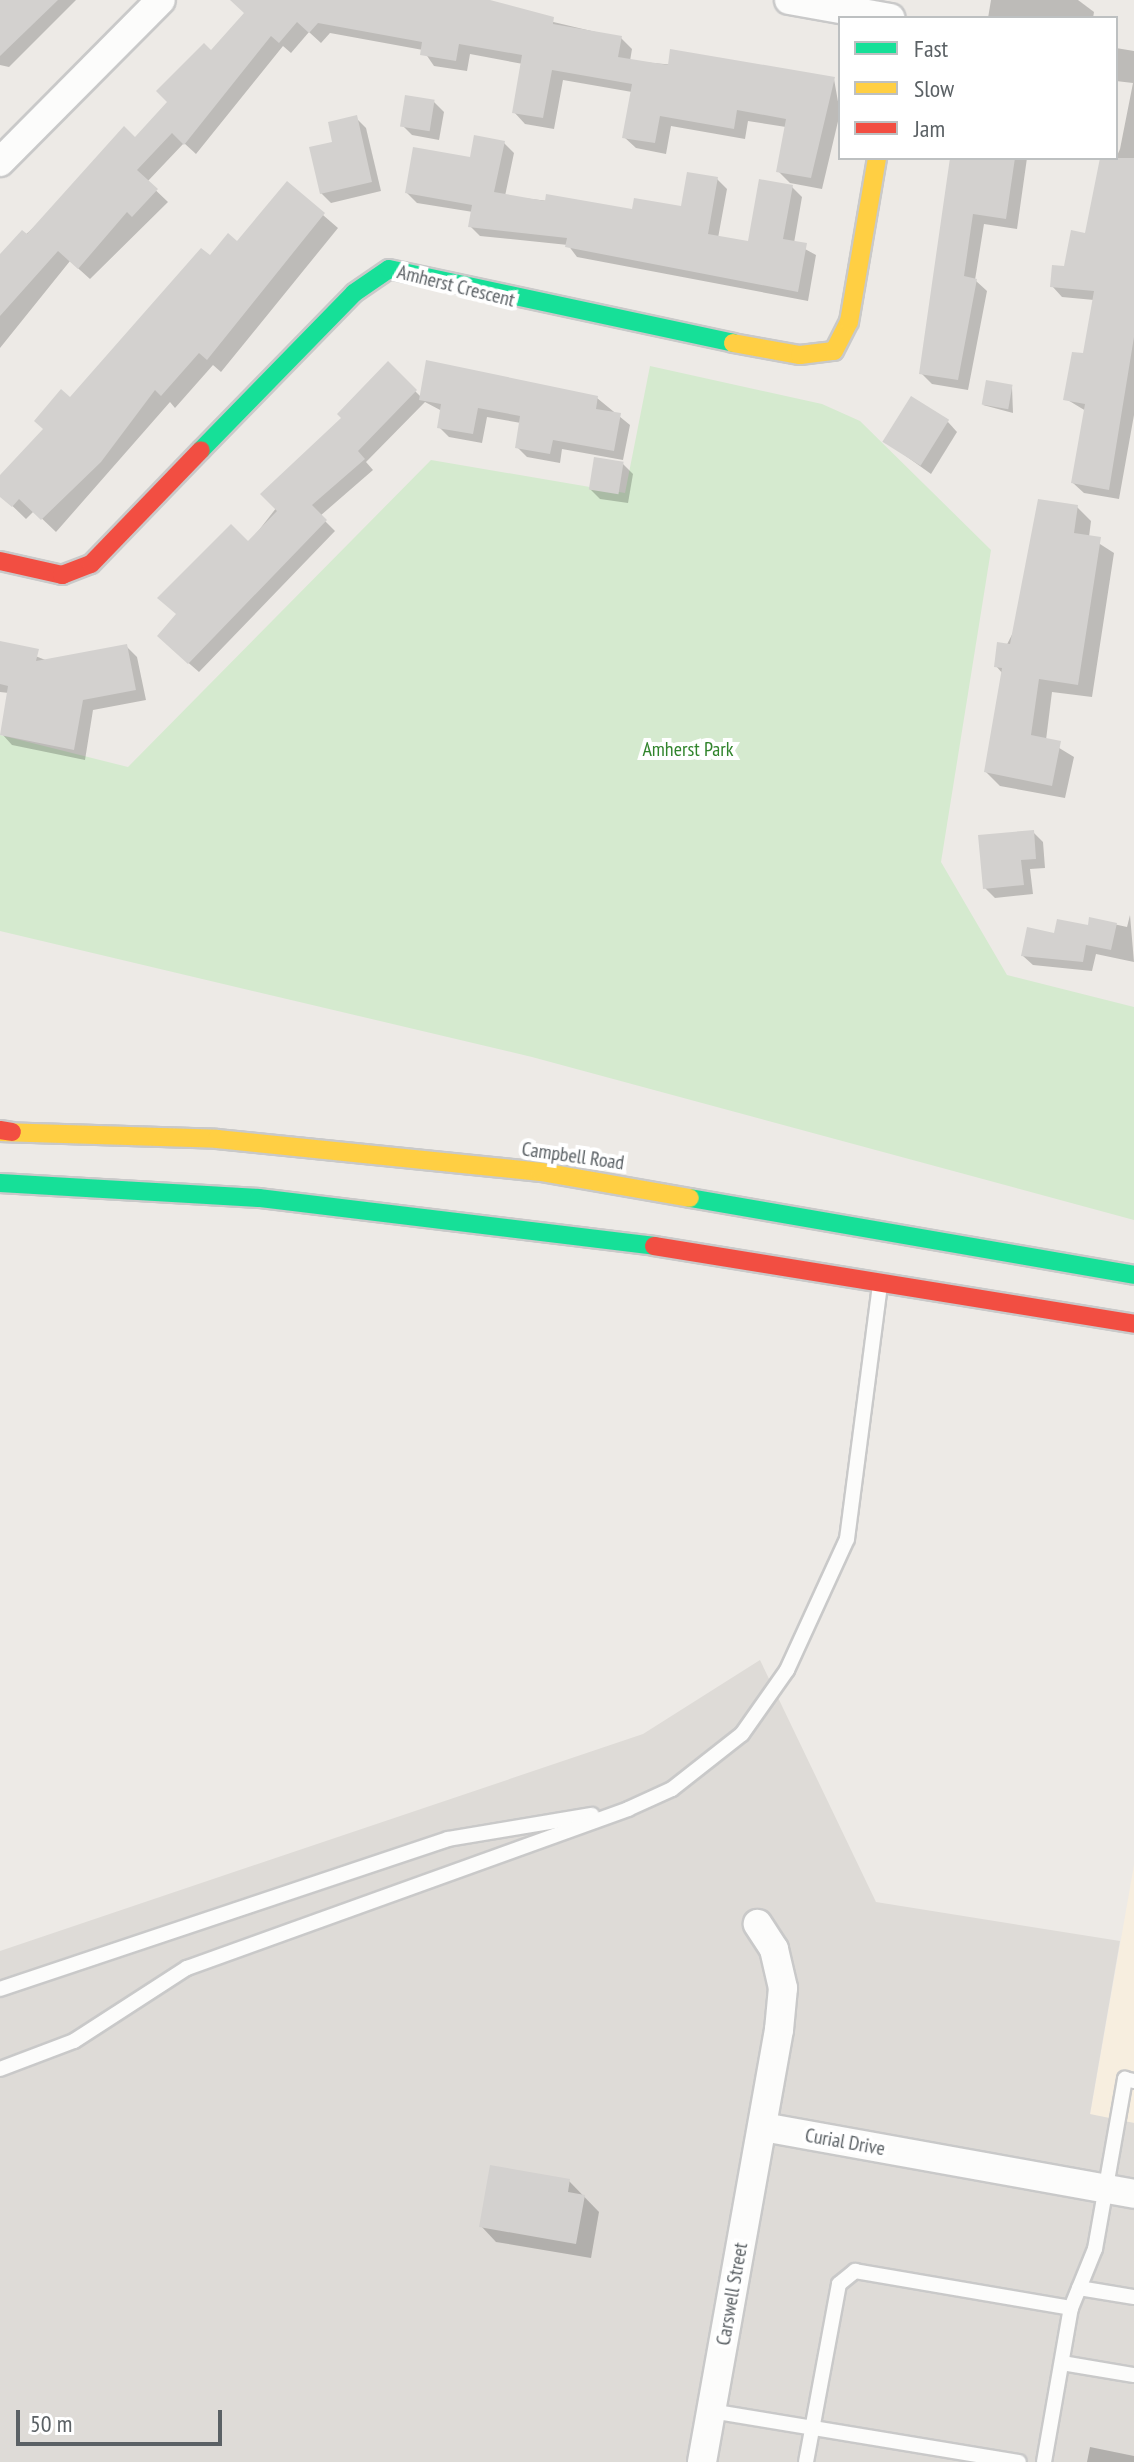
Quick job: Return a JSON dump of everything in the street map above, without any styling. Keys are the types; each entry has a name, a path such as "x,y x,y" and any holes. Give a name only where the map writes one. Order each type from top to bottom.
{"main road":[{"name":"Amherst Crescent","path":"0,561 62,575 91,564 354,293 389,269 599,320 800,355 834,351 849,322 877,160"},
{"name":"Campbell Road","path":"4,1131 217,1139 541,1172 1134,1275"},
{"path":"0,1183 434,1214 881,1280 1134,1324"}],"street":[{"path":"0,162 161,0"},
{"path":"789,0 879,16"},
{"path":"881,1280 889,1232"},
{"path":"758,1924 774,1949 783,1988 763,2127"},
{"name":"Curial Drive","path":"763,2127 1134,2194"},
{"name":"Carswell Street","path":"702,2462 763,2127"}],"lane":[{"path":"0,2069 74,2041 187,1968 628,1809 672,1789 742,1734 765,1708 820,1607 855,1510 881,1280"},
{"path":"0,1989 448,1839 628,1809"},
{"path":"1044,2462 1071,2308 1106,2189 1125,2079 1134,2081"},
{"path":"806,2462 839,2284 855,2271 1071,2308"},
{"path":"1079,2288 1134,2297"},
{"path":"1062,2363 1134,2375"},
{"path":"711,2411 1019,2462"}],"shaded area":[{"path":"760,1660 876,1902 1120,1941 1090,2114 1134,2123 1134,2462 0,2462 0,1951 643,1734"},
{"path":"1134,1865 1134,2123 1090,2115"}],"green space":[{"name":"Amherst Park","path":"650,366 822,404 860,421 991,550 941,862 1007,975 1134,1007 1134,1220 532,1057 0,931 0,735 128,767 431,460 625,493"}],"building":[{"path":"0,0 58,0 0,56"},
{"path":"230,0 490,0 554,17 553,24 622,36 618,57 668,65 670,49 835,77 811,178 776,172 786,119 737,110 734,129 660,116 655,143 622,138 632,84 552,70 543,118 512,113 522,55 459,44 456,61 420,55 422,42 318,23 309,33 297,22 279,43 271,36 184,145 172,133 137,170 158,189 132,217 127,212 78,269 58,251 0,316 0,254 22,230 27,234 124,126 135,137 167,102 156,91 204,43 211,50 244,13"},
{"path":"405,95 435,100 430,131 400,127"},
{"path":"357,115 372,182 320,194 309,147 332,142 328,122"},
{"path":"474,135 505,141 494,192 545,201 546,194 632,209 634,198 681,206 687,172 718,177 708,234 748,241 759,179 793,185 783,239 807,243 798,292 565,247 567,238 468,227 472,205 405,193 413,147 470,157"},
{"path":"1134,158 1134,337 1109,490 1071,483 1085,404 1063,400 1072,352 1083,353 1094,291 1050,287 1052,265 1064,266 1071,230 1085,233 1100,160"},
{"path":"950,160 1015,160 1006,219 973,214 964,276 977,279 958,380 919,374"},
{"path":"287,181 325,213 207,360 199,353 161,396 155,390 101,462 41,520 19,499 12,507 0,497 0,475 43,429 34,421 61,389 70,397 201,248 210,255 228,233 237,241"},
{"path":"426,360 598,396 596,409 621,413 614,451 553,440 550,454 515,448 520,416 478,408 473,434 437,428 441,404 419,400"},
{"path":"388,361 417,390 358,451 365,459 312,505 327,520 188,664 157,636 176,614 157,598 231,524 248,541 277,511 260,494 341,418 337,414"},
{"path":"986,380 1013,385 1008,409 982,405"},
{"path":"911,396 949,420 921,466 882,442"},
{"path":"594,457 624,462 618,494 589,490"},
{"path":"1038,499 1078,505 1074,533 1101,537 1078,685 1039,679 1031,735 1061,741 1052,786 984,772 1002,668 994,667 997,642 1010,644"},
{"path":"0,641 39,649 36,661 127,644 136,690 83,700 74,750 0,735 8,686 0,684"},
{"path":"1034,830 1036,859 1021,860 1024,885 983,889 978,835"},
{"path":"1089,917 1117,923 1111,950 1086,945 1083,962 1021,956 1027,927 1054,933 1057,919 1088,925"},
{"path":"490,2165 570,2179 568,2192 585,2195 576,2244 479,2227"}],"traffic: fast":[{"path":"201,450 354,293 389,269 733,343"},
{"path":"0,1183 259,1198 654,1246"},
{"path":"690,1198 1134,1275"}],"traffic: slow":[{"path":"733,343 800,355 834,351 849,322 877,160"},
{"path":"0,1132 217,1139 541,1172 690,1198"}],"traffic: jam":[{"path":"0,561 62,575 91,564 201,450"},
{"path":"0,1130 12,1132"},
{"path":"654,1246 1134,1324"}]}
